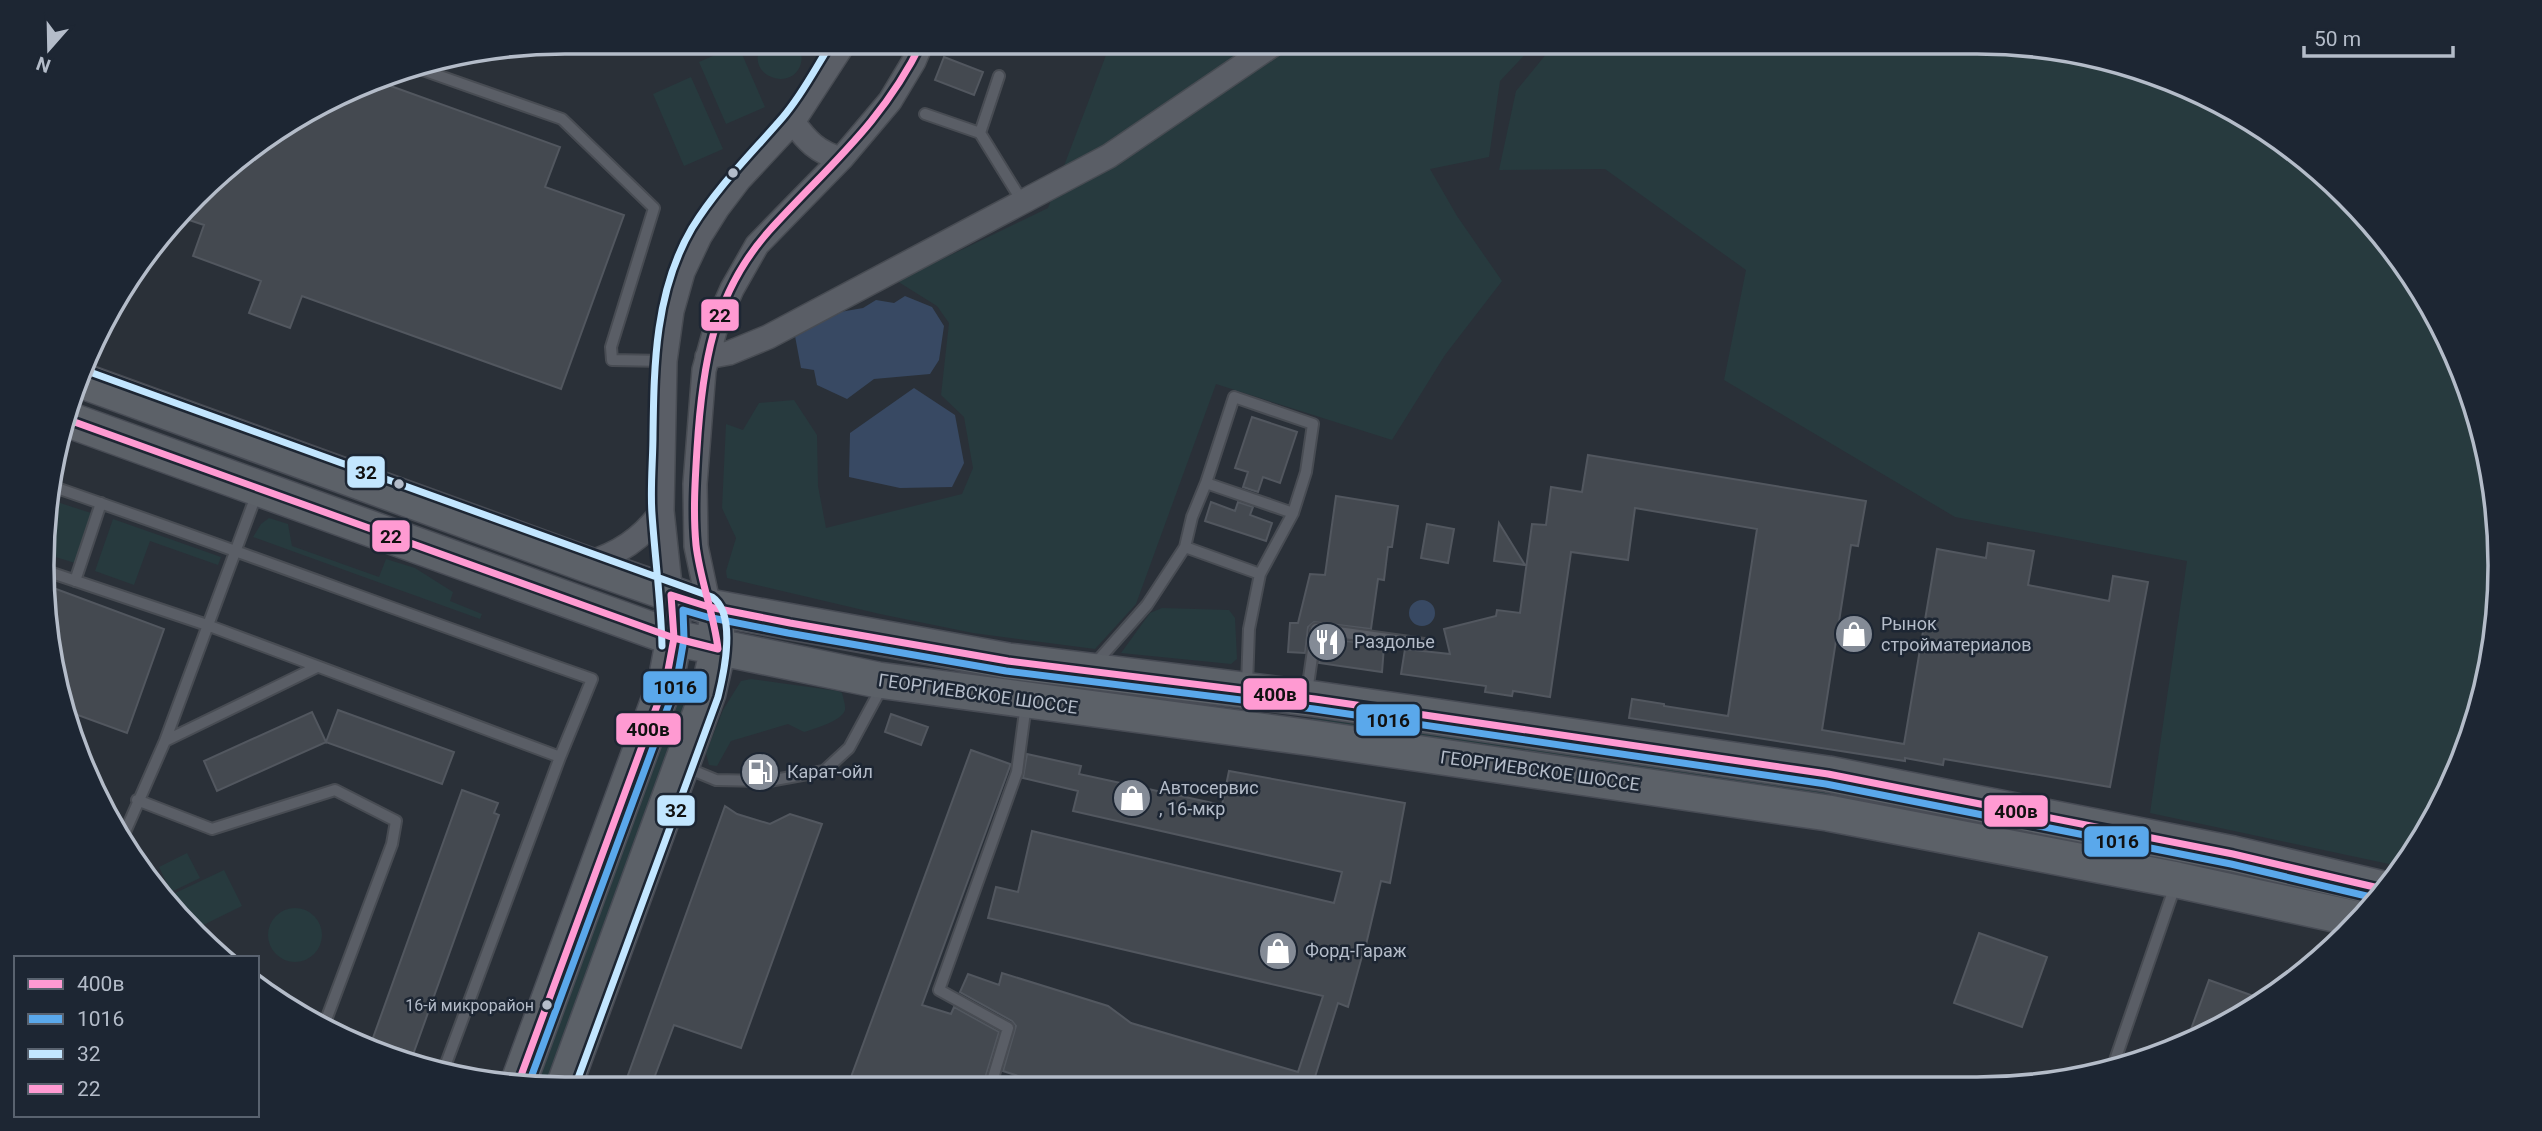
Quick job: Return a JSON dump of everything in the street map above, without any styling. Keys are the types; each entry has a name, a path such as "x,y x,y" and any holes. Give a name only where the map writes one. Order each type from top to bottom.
{"main road":[{"path":"88,383 709,607 912,644 1088,671 1310,698 1828,774 2233,854 2374,887"},
{"name":"ГЕОРГИЕВСКОЕ ШОССЕ","path":"75,422 674,638 718,649 878,680 1311,738 1828,813 2177,880 2348,917"},
{"path":"521,1075 666,681 674,638 671,595"},
{"path":"567,1077 708,693 718,649 716,629 709,607"}],"street":[{"path":"671,595 662,511 664,361 671,311 683,272 700,236 739,180 793,122 837,54"},
{"path":"709,607 696,546 695,484 704,370 717,323 732,289 757,245 841,159 890,102 917,54"},
{"path":"707,357 729,354 768,337 1109,156 1259,54"},
{"path":"793,122 813,147 841,159"},
{"path":"586,564 627,547 639,538 662,511"},
{"path":"1310,698 1296,714 1296,722 1299,729 1311,738"}],"lane":[{"path":"430,73 562,119 654,208 611,347 612,360 664,361"},
{"path":"980,133 999,76"},
{"path":"925,114 980,133 1022,201"},
{"path":"1088,671 1147,606 1185,547 1192,517 1234,397 1313,424 1306,472 1293,513 1260,573 1250,629 1246,691"},
{"path":"1206,483 1293,513"},
{"path":"61,488 236,550 432,624 593,679 560,757 447,1062"},
{"path":"127,827 165,741 259,488"},
{"path":"75,581 101,503"},
{"path":"1185,547 1260,573"},
{"path":"54,574 207,625 560,757"},
{"path":"1310,698 1316,629 1424,644"},
{"path":"165,741 317,667"},
{"path":"680,766 716,780 769,780 824,771 849,748 877,696 878,680"},
{"path":"993,1077 1008,1028 939,990 1017,772 1027,701"},
{"path":"137,800 212,829 335,790 396,821 392,844 327,1017"},
{"path":"2116,1057 2177,880"}],"green space":[{"path":"717,54 742,54 765,107 726,124 699,62"},
{"path":"758,54 801,54 802,57 796,72 789,78 771,77 763,72"},
{"path":"1106,54 1526,54 1500,81 1489,157 1430,169 1457,216 1502,281 1445,355 1392,440 1216,384 1136,604 1095,649 973,633 727,578 726,571 736,538 722,508 726,424 743,430 759,403 794,400 817,435 818,486 826,528 962,494 973,468 964,417 941,395 949,323 937,306 897,281 1048,208"},
{"path":"1546,54 2010,55 2076,64 2141,81 2172,93 2261,140 2314,181 2361,228 2382,254 2402,281 2435,339 2461,401 2470,433 2478,466 2487,532 2487,599 2483,632 2478,665 2461,730 2435,792 2391,864 2150,813 2187,561 1955,517 1724,380 1746,270 1605,169 1499,170 1516,91"},
{"path":"691,77 723,149 684,166 653,94"},
{"path":"59,502 91,513 75,563 54,557"},
{"path":"269,518 288,524 292,546 379,577 386,559 415,568 453,592 450,601 482,614 480,619 253,537 261,524"},
{"path":"113,519 221,557 218,565 150,541 134,585 95,571"},
{"path":"1162,608 1229,610 1235,618 1237,659 1231,664 1121,653 1150,613"},
{"path":"689,670 696,675 553,1077 540,1076 683,673"},
{"path":"751,679 838,691 842,693 845,710 839,718 804,732 788,724 731,741 717,766 709,765 706,753 723,710 741,681"},
{"path":"1312,718 1454,736 1829,792 2135,847 2364,899 2357,908 1311,728"},
{"path":"187,853 200,878 172,892 159,867"},
{"path":"224,870 242,906 202,925 174,894"},
{"path":"295,908 314,916 322,935 314,954 295,962 276,954 268,935 276,916"}],"water":[{"path":"905,296 932,307 944,326 939,360 930,374 874,379 847,399 817,385 814,370 801,368 795,336 823,315 863,308 876,300 894,303"},
{"path":"914,388 955,415 964,463 952,487 900,488 849,477 850,433"},
{"path":"1422,600 1431,604 1435,613 1431,622 1422,626 1413,622 1409,613 1413,604"}],"building":[{"path":"944,57 983,72 974,95 935,80"},
{"path":"389,86 560,147 545,187 624,215 561,389 302,296 290,328 249,313 261,281 193,256 204,225 189,220 228,181 254,160 281,140 339,107"},
{"path":"1252,417 1297,432 1280,483 1263,477 1258,492 1243,487 1248,472 1235,468"},
{"path":"1588,455 1866,501 1858,546 1851,545 1822,730 1904,744 1937,549 1986,558 1988,543 2034,551 2028,585 2109,601 2113,576 2148,582 2110,787 1944,759 1943,765 1905,758 1905,761 1629,718 1632,699 1728,716 1757,529 1635,508 1628,560 1571,552 1550,697 1513,691 1512,696 1485,692 1486,686 1401,674 1405,649 1450,654 1444,629 1496,616 1497,610 1520,613 1532,524 1546,525 1551,487 1582,492"},
{"path":"1336,496 1398,506 1392,547 1388,547 1384,580 1378,579 1371,629 1314,622 1308,627 1305,653 1288,652 1290,623 1298,623 1310,574 1325,575"},
{"path":"1211,502 1235,511 1238,502 1253,507 1250,515 1272,523 1266,541 1205,521"},
{"path":"1499,523 1525,565 1494,561"},
{"path":"1427,524 1454,529 1448,563 1421,558"},
{"path":"55,588 164,629 127,733 77,715 64,665"},
{"path":"1323,638 1384,646 1382,672 1319,663"},
{"path":"338,710 454,752 442,784 326,742"},
{"path":"312,712 326,742 217,791 204,761"},
{"path":"891,714 928,727 921,745 885,732"},
{"path":"971,750 1010,764 922,1005 951,1014 954,1007 999,1032 985,1077 851,1077"},
{"path":"1027,754 1081,766 1079,774 1222,805 1229,771 1405,803 1390,883 1381,881 1348,1007 1338,1003 1315,1077 1021,1077 1003,1071 1016,1026 1012,1021 960,992 968,974 999,985 1002,973 1108,1006 1131,1023 1298,1072 1323,996 988,918 996,887 1018,892 1032,831 1334,903 1342,872 1073,811 1078,791 1023,778"},
{"path":"462,790 498,803 494,813 499,815 413,1053 373,1039"},
{"path":"725,806 737,814 770,824 790,814 822,824 741,1048 674,1025 654,1077 627,1077"},
{"path":"1979,933 2047,957 2022,1027 1954,1003"},
{"path":"2209,980 2253,996 2203,1024 2191,1029"}],"transit line":[{"name":"32","path":"662,646 651,484 656,355 670,277 680,252 702,213 790,108 825,54"},
{"name":"22","path":"75,422 674,638 718,649 698,558 695,497 702,390 722,307 750,255 769,231 872,121 915,54"},
{"name":"32","path":"92,373 712,597 720,605 727,644 718,697 578,1077"},
{"name":"400в","path":"521,1075 666,681 674,638 671,595 709,607 790,623 1008,661 1315,699 1828,774 2233,854 2374,887"},
{"name":"1016","path":"532,1076 676,685 684,639 683,610 788,633 1006,671 1314,709 1826,784 2231,864 2367,896"}],"place":[{"name":"Рынок стройматериалов","path":"1854,634"},
{"name":"Раздолье","path":"1327,642"},
{"name":"Карат-ойл","path":"760,772"},
{"name":"Автосервис , 16-мкр","path":"1132,798"},
{"name":"Форд-Гараж","path":"1278,951"},
{"name":"16-й микрорайон","path":"547,1005"}]}
